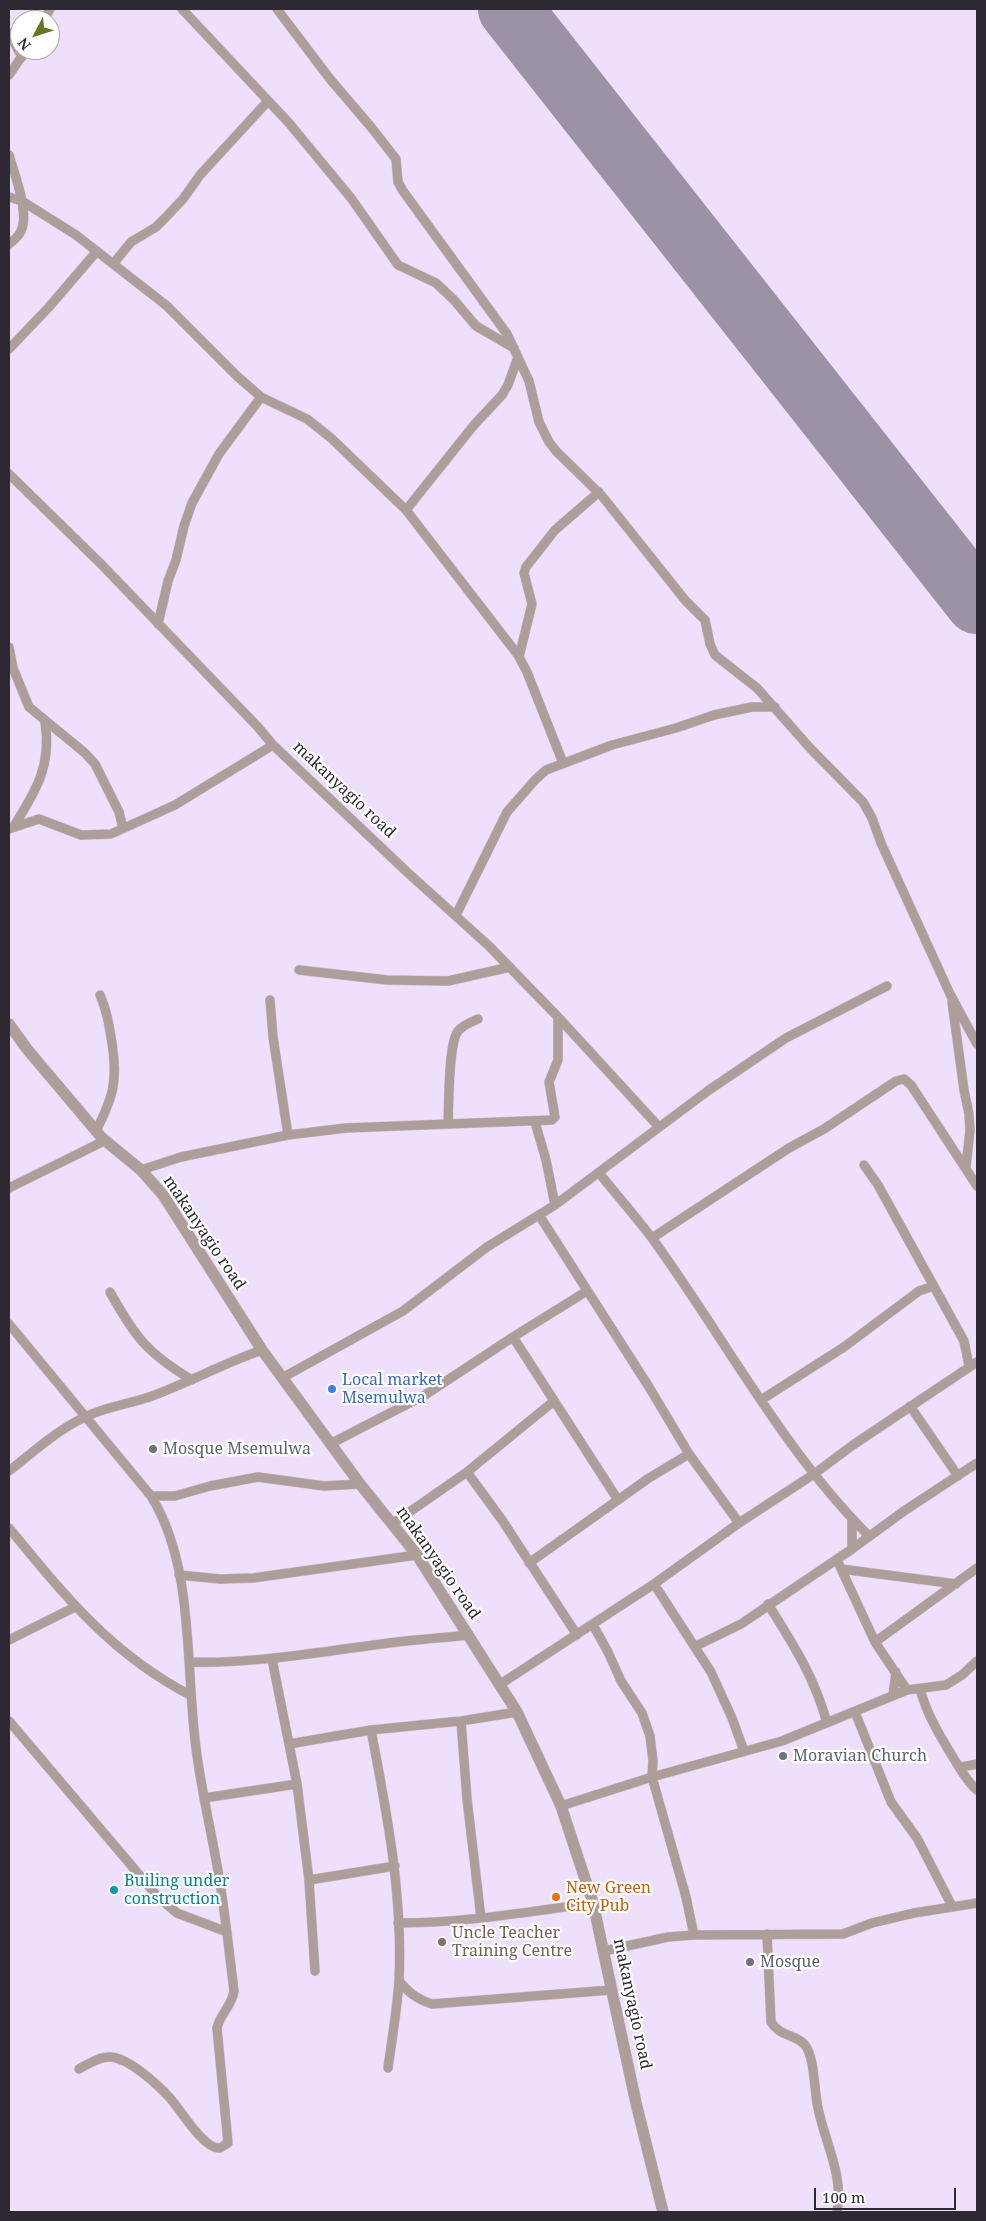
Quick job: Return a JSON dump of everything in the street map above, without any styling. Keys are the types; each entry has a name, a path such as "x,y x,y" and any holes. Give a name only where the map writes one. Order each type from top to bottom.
{"street":[{"path":"182,9 268,100 351,198 398,265 436,283 454,300 476,326 516,352"},
{"path":"276,9 330,79 372,127 396,159 398,182 403,191 506,334 516,352 529,381 538,422 549,442 599,492 685,600 705,620 710,644 715,655 757,688 810,748 863,802 872,818 881,843 950,994 977,1044"},
{"path":"9,75 19,60"},
{"path":"112,264 131,242 156,227 166,217 268,100"},
{"path":"9,155 22,201 24,224 21,232 9,244"},
{"path":"9,197 22,201 97,252 167,306 237,376 261,397 307,419 331,438 406,510 519,657 528,672 563,763"},
{"path":"9,349 97,252"},
{"path":"406,510 457,446 502,394 508,385 516,352"},
{"path":"158,624 168,581 192,503 220,454 261,397"},
{"name":"makanyagio road","path":"9,474 158,624 273,745 510,967 558,1016 659,1126"},
{"path":"519,657 532,604 524,573 526,567 554,530 599,492"},
{"path":"9,648 13,668 29,707 85,753 95,764 119,812 123,828"},
{"path":"456,915 507,812 534,780 546,770 612,745 676,728 714,715 752,708 775,707"},
{"path":"11,828 33,797 47,756 48,739 45,722"},
{"path":"11,828 39,819 81,835 111,834 175,805 273,745"},
{"path":"299,970 387,980 448,981 510,967"},
{"path":"282,1378 403,1310 487,1247 555,1205 659,1126 786,1038 887,986"},
{"path":"950,994 964,1090 970,1114 966,1167"},
{"path":"96,1131 108,1107 116,1071 108,1015 100,995"},
{"path":"270,1000 273,1037 288,1135"},
{"path":"141,1170 189,1155 288,1135 346,1128 552,1120 555,1117 549,1082 558,1060 558,1016"},
{"path":"448,1124 452,1050 456,1036 464,1026 478,1019"},
{"name":"makanyagio road","path":"9,1024 26,1049 104,1141 141,1170 162,1195 262,1350 332,1443 360,1484 417,1555 517,1712 561,1806 578,1852 593,1903 611,1990 664,2212"},
{"path":"652,1238 789,1148 824,1128 896,1081 904,1079 911,1085 977,1186"},
{"path":"535,1122 546,1160 555,1205"},
{"path":"9,1188 104,1141"},
{"path":"499,1685 654,1584 739,1523 814,1474 973,1364 966,1345 934,1286 878,1184 864,1165"},
{"path":"599,1173 652,1238 761,1400 814,1474 869,1536"},
{"path":"538,1215 649,1387 689,1454 739,1523"},
{"path":"761,1400 844,1347 920,1291 934,1286"},
{"path":"332,1443 425,1395 587,1291"},
{"path":"110,1292 132,1332 166,1364 192,1380"},
{"path":"9,1324 150,1496 166,1523 180,1575 186,1615 190,1695 204,1798 227,1932 234,1991 231,2004 221,2017 217,2028 229,2139 225,2146 215,2149 211,2146 192,2127 169,2097 127,2061 110,2057 98,2059 79,2069"},
{"path":"513,1337 618,1500"},
{"path":"9,1471 68,1426 85,1417 152,1396 192,1380 227,1362 262,1350"},
{"path":"392,1524 467,1472 554,1401"},
{"path":"910,1406 958,1476"},
{"path":"529,1563 650,1478 689,1454"},
{"path":"696,1646 741,1624 977,1463"},
{"path":"467,1472 502,1520 577,1635"},
{"path":"150,1496 175,1496 227,1482 258,1477 324,1486 360,1484"},
{"path":"852,1518 852,1549"},
{"path":"9,1528 75,1607 107,1638 145,1669 190,1695"},
{"path":"180,1575 220,1579 253,1578 417,1555"},
{"path":"837,1560 875,1642 908,1690"},
{"path":"875,1642 977,1568"},
{"path":"841,1569 956,1584"},
{"path":"654,1584 696,1646 722,1694 744,1751"},
{"path":"768,1604 805,1664 823,1707 827,1724"},
{"path":"9,1640 75,1607"},
{"path":"592,1625 608,1652 621,1681 642,1713 650,1736 653,1761 652,1777 686,1897 694,1935"},
{"path":"189,1662 231,1662 272,1659 469,1635"},
{"path":"272,1659 297,1784 309,1880 315,1971"},
{"path":"561,1806 652,1777 782,1741 908,1690 946,1685 962,1675 977,1661"},
{"path":"893,1695 896,1672"},
{"path":"920,1689 929,1718 967,1779 977,1790"},
{"path":"289,1744 371,1730 461,1721 517,1712"},
{"path":"855,1712 892,1802 917,1838 952,1906"},
{"path":"9,1721 158,1897 177,1913 227,1932"},
{"path":"461,1721 467,1799 481,1918"},
{"path":"371,1730 395,1866 398,1923 399,1982 388,2068"},
{"path":"958,1765 962,1767 977,1764"},
{"path":"204,1798 297,1784"},
{"path":"309,1880 395,1866"},
{"path":"398,1923 436,1923 593,1903"},
{"path":"604,1951 668,1937 694,1935 767,1934 828,1936 843,1934 872,1923 952,1906 977,1903"},
{"path":"767,1934 770,2022 780,2033 802,2043 811,2062 817,2107 838,2180 840,2193 837,2212"},
{"path":"399,1982 411,1994 432,2004 611,1990"}],"runway":[{"path":"510,9 977,602"}],"place":[{"name":"Local market Msemulwa","path":"332,1389"},
{"name":"Mosque Msemulwa","path":"153,1449"},
{"name":"Moravian Church","path":"783,1756"},
{"name":"Builing under construction","path":"114,1890"},
{"name":"New Green City Pub","path":"556,1897"},
{"name":"Uncle Teacher Training Centre","path":"442,1942"},
{"name":"Mosque","path":"750,1962"}]}
